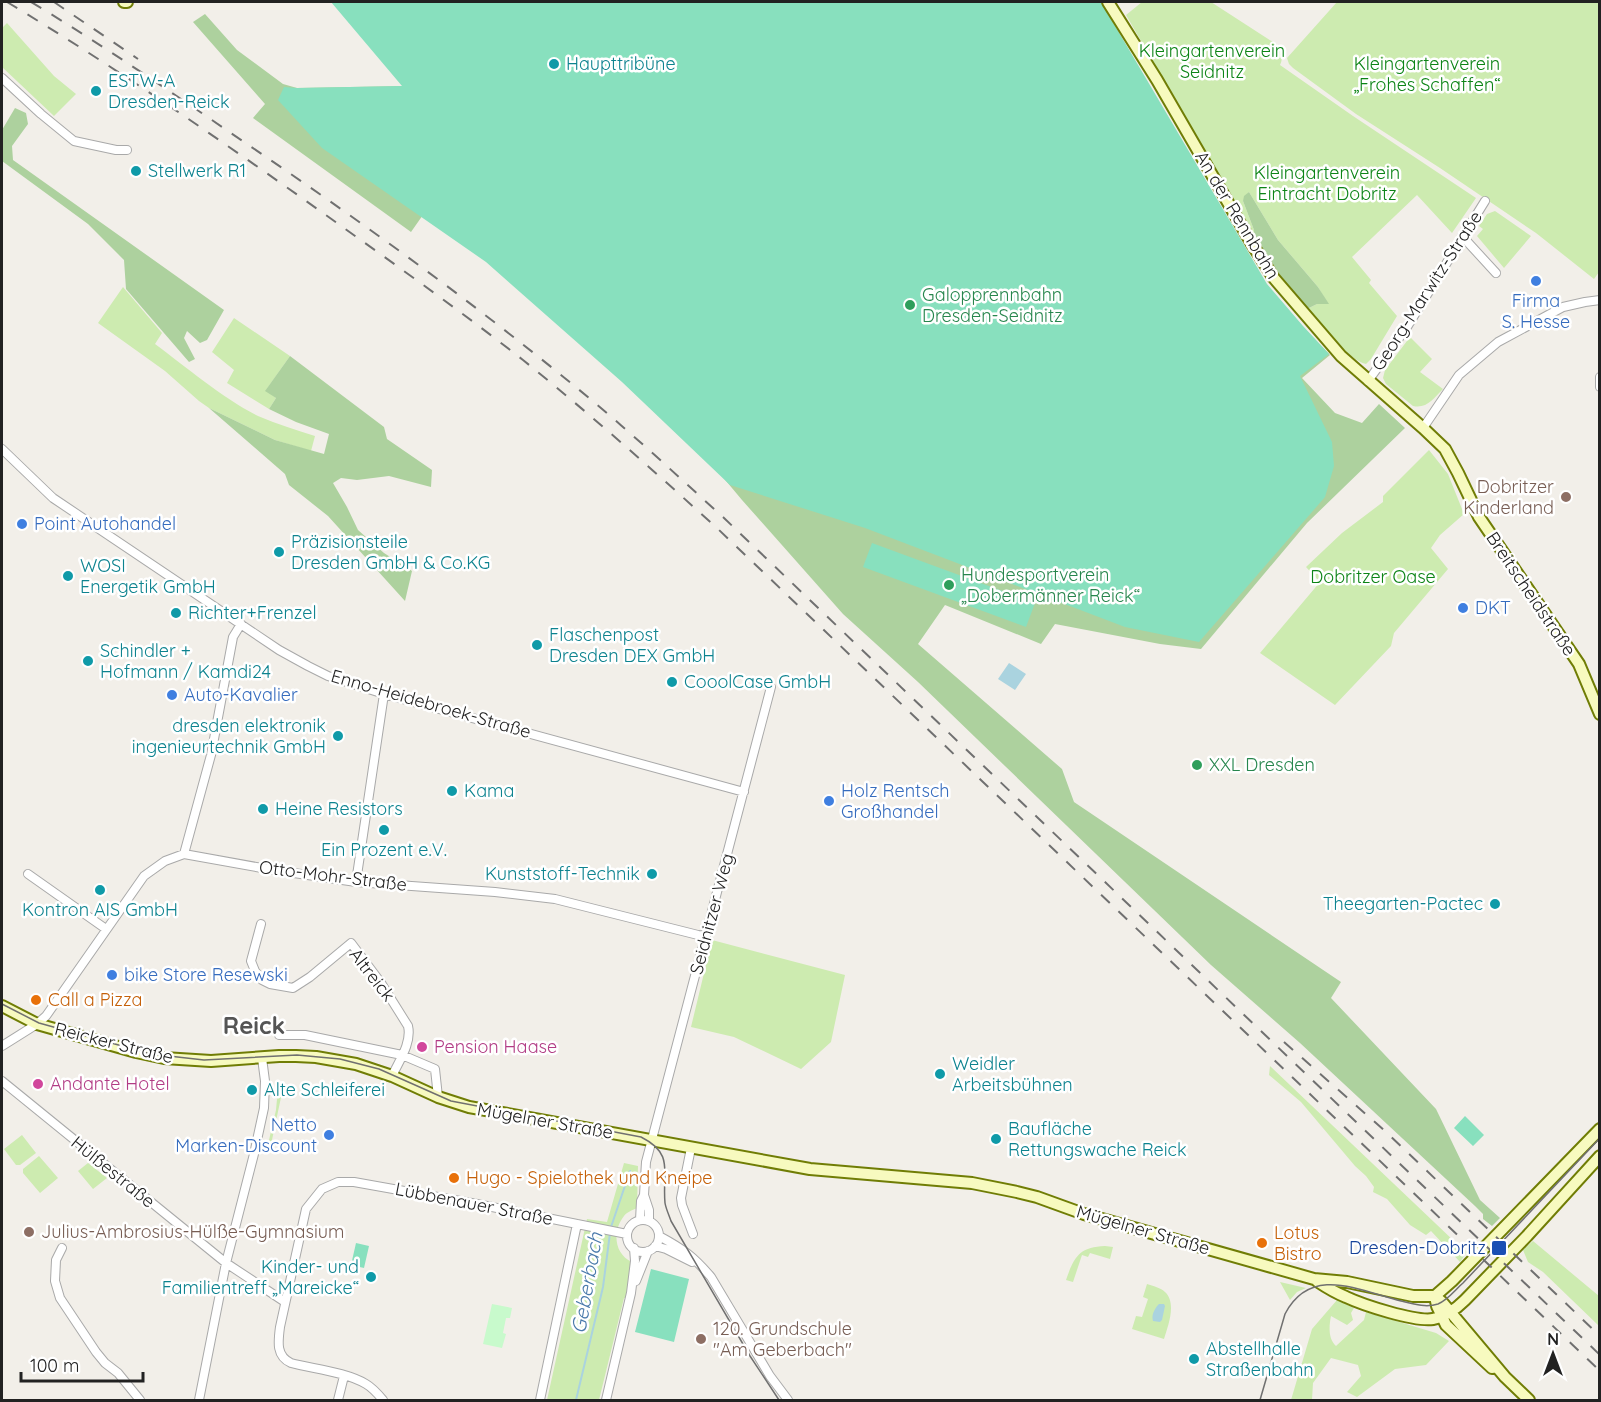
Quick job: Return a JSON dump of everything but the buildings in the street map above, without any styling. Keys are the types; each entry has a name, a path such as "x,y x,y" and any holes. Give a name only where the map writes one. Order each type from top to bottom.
{"street":[{"name":"An der Rennbahn","path":"1108,2 1273,277 1341,356 1423,428"},
{"path":"2,78 74,141 116,150 127,150"},
{"name":"Georg-Marwitz-Straße","path":"1368,381 1407,327 1485,201"},
{"path":"1462,236 1496,273"},
{"path":"1423,428 1459,375 1498,342 1563,307 1599,300"},
{"path":"1599,377 1599,387"},
{"name":"Breitscheidstraße","path":"1423,428 1445,450 1479,517 1579,664 1599,714"},
{"name":"Enno-Heidebroek-Straße","path":"2,449 52,498 279,650 328,676 384,694 744,792"},
{"path":"2,1046 37,1024 50,1012 144,876 165,861 184,854 211,755 233,637 241,624"},
{"name":"Seidnitzer Weg","path":"644,1195 646,1162 771,687"},
{"path":"356,882 384,694"},
{"name":"Otto-Mohr-Straße","path":"184,854 356,882 495,892 555,899 706,936"},
{"path":"28,874 106,929"},
{"name":"Altreick","path":"261,924 251,961 262,980 270,984 292,988 310,977 351,943 381,983 408,1026 410,1034 392,1076"},
{"name":"Reicker Straße","path":"2,1006 37,1024 165,1058 193,1061 262,1058"},
{"path":"279,1035 305,1035 402,1055 435,1069 438,1098"},
{"path":"199,1401 225,1263 264,1108 265,1082 262,1058 316,1057 356,1064 392,1076 438,1098"},
{"name":"Hülßestraße","path":"2,1081 225,1263 285,1302"},
{"name":"Mügelner Straße","path":"438,1098 468,1107 810,1169 972,1183 1037,1197 1102,1219 1314,1279 1347,1282 1413,1296 1435,1296"},
{"path":"1529,1401 1454,1334 1446,1325 1446,1314 1436,1304 1435,1296 1599,1129"},
{"path":"691,1149 681,1198 693,1234"},
{"path":"1446,1314 1465,1300 1599,1156"},
{"name":"Lübbenauer Straße","path":"285,1302 306,1209 321,1189 338,1182 354,1182 424,1194 627,1234"},
{"path":"640,1220 641,1201 644,1195"},
{"path":"644,1195 649,1210 649,1221"},
{"path":"631,1293 652,1248 659,1236 657,1227 649,1221 640,1220 631,1225 627,1234 634,1248 644,1252 652,1248 688,1260 705,1271"},
{"path":"540,1401 577,1224"},
{"path":"659,1236 682,1249 711,1277 770,1376 788,1401"},
{"path":"62,1248 56,1260 55,1281 60,1298 96,1352 118,1373 140,1401"},
{"path":"606,1401 631,1293 635,1261 634,1248"},
{"name":"Mügelner Straße","path":"1314,1279 1347,1298 1408,1317 1421,1319 1446,1314"},
{"path":"285,1302 278,1345 286,1360 291,1364 344,1376 366,1384 383,1401"},
{"path":"338,1401 344,1376"}],"green space":[{"name":"Galopprennbahn Dresden-Seidnitz","path":"331,2 1101,2 1267,284 1329,354 1300,376 1332,442 1334,466 1325,497 1199,642 1125,627 865,528 730,485 622,382 486,262 322,148 278,100 284,87 402,86"},
{"path":"1142,2 1211,2 1276,44 1282,57 1280,65 1476,198 1452,233 1417,195 1352,257 1371,280 1369,283 1397,316 1366,364 1343,349 1307,309 1317,304 1328,304 1318,287 1278,240 1249,192 1243,201 1254,236 1126,15"},
{"name":"Kleingartenverein „Frohes Schaffen“","path":"1337,2 1599,2 1599,272 1594,279 1536,233 1356,114 1289,64 1287,58"},
{"path":"205,14 237,50 283,84 297,88 403,86 425,212 411,232 253,118 265,104 193,22"},
{"path":"7,23 54,76 76,94 54,116 2,67 2,28"},
{"path":"15,108 26,113 28,124 12,146 13,160 224,310 207,340 200,343 187,331 184,338 195,359 189,362 126,289 124,260 88,224 2,161 2,130"},
{"path":"1249,192 1278,240 1318,287 1329,304 1317,304 1307,309 1277,271 1254,236 1243,201 1244,196"},
{"path":"1495,211 1531,236 1504,268 1477,236 1483,229 1479,226 1487,214"},
{"path":"1266,284 1330,355 1302,378 1335,413 1362,423 1379,404 1405,428 1307,523 1201,649 1160,644 1055,624 1041,644 945,605 918,644 1062,769 1074,802 1341,982 1331,998 1436,1109 1480,1200 1500,1218 1492,1226 1483,1219 1483,1214 1475,1206 1300,1043 1211,965 918,682 843,614 706,457"},
{"path":"123,287 162,333 155,344 245,409 265,419 315,436 311,451 275,440 209,408 165,371 98,323"},
{"path":"234,318 290,356 266,390 276,398 269,409 227,383 234,370 212,352"},
{"path":"1410,337 1432,359 1420,372 1443,389 1430,402 1422,406 1413,406 1386,384 1383,378 1385,370"},
{"path":"290,356 384,427 387,439 432,470 431,487 389,476 357,480 341,478 333,483 358,530 384,553 412,571 405,601 328,516 289,485 285,474 209,408 275,440 324,454 329,434 269,409 276,398 265,391"},
{"name":"Dobritzer Oase","path":"1429,450 1448,474 1464,514 1440,535 1431,548 1448,569 1394,633 1391,646 1335,705 1260,653 1320,582 1306,567 1342,533 1383,502 1383,496"},
{"name":"Hundesportverein „Dobermänner Reick“","path":"872,543 1035,603 1026,627 863,567"},
{"path":"712,940 845,975 831,1042 801,1069 734,1037 691,1027"},
{"path":"1270,1066 1455,1242 1459,1243 1467,1252 1460,1262 1431,1231 1426,1235 1410,1225 1387,1199 1373,1192 1374,1187 1366,1176 1301,1102 1269,1075"},
{"path":"278,1088 283,1088 269,1154 266,1153 276,1110"},
{"path":"1465,1116 1484,1135 1473,1146 1454,1128"},
{"path":"22,1135 36,1153 20,1165 16,1165 4,1149"},
{"path":"39,1156 58,1178 40,1193 23,1173 23,1169"},
{"path":"88,1163 107,1178 93,1189 78,1171"},
{"path":"624,1163 638,1166 637,1208 624,1216 617,1235 621,1254 632,1262 626,1298 624,1298 599,1400 547,1400 587,1219 607,1222"},
{"path":"1533,1241 1599,1296 1599,1326 1543,1272 1528,1262 1523,1250"},
{"path":"356,1243 369,1246 364,1268 351,1265"},
{"path":"1105,1246 1113,1247 1110,1259 1090,1253 1088,1257 1082,1255 1073,1282 1066,1280 1075,1259 1083,1251"},
{"path":"651,1269 689,1279 674,1342 635,1332"},
{"path":"1280,1282 1306,1288 1297,1292 1290,1300"},
{"path":"1147,1284 1157,1287 1169,1297 1171,1308 1164,1339 1132,1329 1136,1316 1142,1317 1148,1299 1143,1297"},
{"path":"1337,1300 1354,1308 1351,1313 1353,1320 1347,1325 1331,1316 1330,1336 1336,1346 1364,1320 1366,1312 1436,1333 1449,1341 1426,1365 1395,1369 1357,1397 1347,1392 1361,1376 1358,1365 1331,1358 1313,1383 1312,1400 1291,1400 1312,1329"},
{"path":"492,1304 512,1308 510,1318 506,1318 503,1333 506,1334 502,1348 483,1344"}],"water":[{"path":"1009,663 1026,674 1015,690 998,679"},
{"path":"1159,1304 1165,1306 1162,1320 1153,1321 1154,1312"}],"waterway":[{"name":"Geberbach","path":"611,1227 630,1171"},
{"name":"Geberbach","path":"576,1400 603,1287 610,1233"}],"tram line":[{"path":"2,1004 39,1023 151,1054 204,1060 297,1055 340,1059 379,1069 451,1101 641,1137 652,1143 663,1157 665,1203 671,1221 750,1356 779,1400"},
{"path":"1260,1400 1285,1314 1296,1299 1308,1289 1322,1285 1337,1285 1420,1305 1429,1306 1442,1302 1463,1283 1600,1138"}],"railway":[{"path":"7,2 166,104 424,285 548,380 646,464 718,529 1600,1371"},
{"path":"31,2 169,91 382,239 511,335 611,417 724,518 1600,1355"},
{"path":"54,2 138,59"},
{"path":"1284,1042 1385,1131 1600,1336"}],"place":[{"name":"Haupttribüne","path":"554,64"},
{"name":"ESTW-A Dresden-Reick","path":"96,91"},
{"name":"Stellwerk R1","path":"136,171"},
{"name":"Firma S. Hesse","path":"1536,281"},
{"name":"Galopprennbahn Dresden-Seidnitz","path":"910,305"},
{"name":"Dobritzer Kinderland","path":"1566,497"},
{"name":"Point Autohandel","path":"22,524"},
{"name":"Präzisionsteile Dresden GmbH & Co.KG","path":"279,552"},
{"name":"WOSI Energetik GmbH","path":"68,576"},
{"name":"Hundesportverein „Dobermänner Reick“","path":"949,585"},
{"name":"DKT","path":"1463,608"},
{"name":"Richter+Frenzel","path":"176,613"},
{"name":"Flaschenpost Dresden DEX GmbH","path":"537,645"},
{"name":"Schindler + Hofmann / Kamdi24","path":"88,661"},
{"name":"CooolCase GmbH","path":"672,682"},
{"name":"Auto-Kavalier","path":"172,695"},
{"name":"dresden elektronik ingenieurtechnik GmbH","path":"338,736"},
{"name":"XXL Dresden","path":"1197,765"},
{"name":"Kama","path":"452,791"},
{"name":"Holz Rentsch Großhandel","path":"829,801"},
{"name":"Heine Resistors","path":"263,809"},
{"name":"Ein Prozent e.V.","path":"384,830"},
{"name":"Kunststoff-Technik","path":"652,874"},
{"name":"Kontron AIS GmbH","path":"100,890"},
{"name":"Theegarten-Pactec","path":"1495,904"},
{"name":"bike Store Resewski","path":"112,975"},
{"name":"Call a Pizza","path":"36,1000"},
{"name":"Pension Haase","path":"422,1047"},
{"name":"Weidler Arbeitsbühnen","path":"940,1074"},
{"name":"Andante Hotel","path":"38,1084"},
{"name":"Alte Schleiferei","path":"252,1090"},
{"name":"Netto Marken-Discount","path":"329,1135"},
{"name":"Baufläche Rettungswache Reick","path":"996,1139"},
{"name":"Hugo - Spielothek und Kneipe","path":"454,1178"},
{"name":"Julius-Ambrosius-Hülße-Gymnasium","path":"29,1232"},
{"name":"Lotus Bistro","path":"1262,1243"},
{"name":"Dresden-Dobritz","path":"1499,1248"},
{"name":"Kinder- und Familientreff „Mareicke“","path":"371,1277"},
{"name":"120. Grundschule \"Am Geberbach\"","path":"701,1339"},
{"name":"Abstellhalle Straßenbahn","path":"1194,1359"}],"district":[{"name":"Reick","path":"254,1026"}],"park label":[{"name":"Kleingartenverein Seidnitz","path":"1212,61"},
{"name":"Kleingartenverein Eintracht Dobritz","path":"1327,183"}]}
